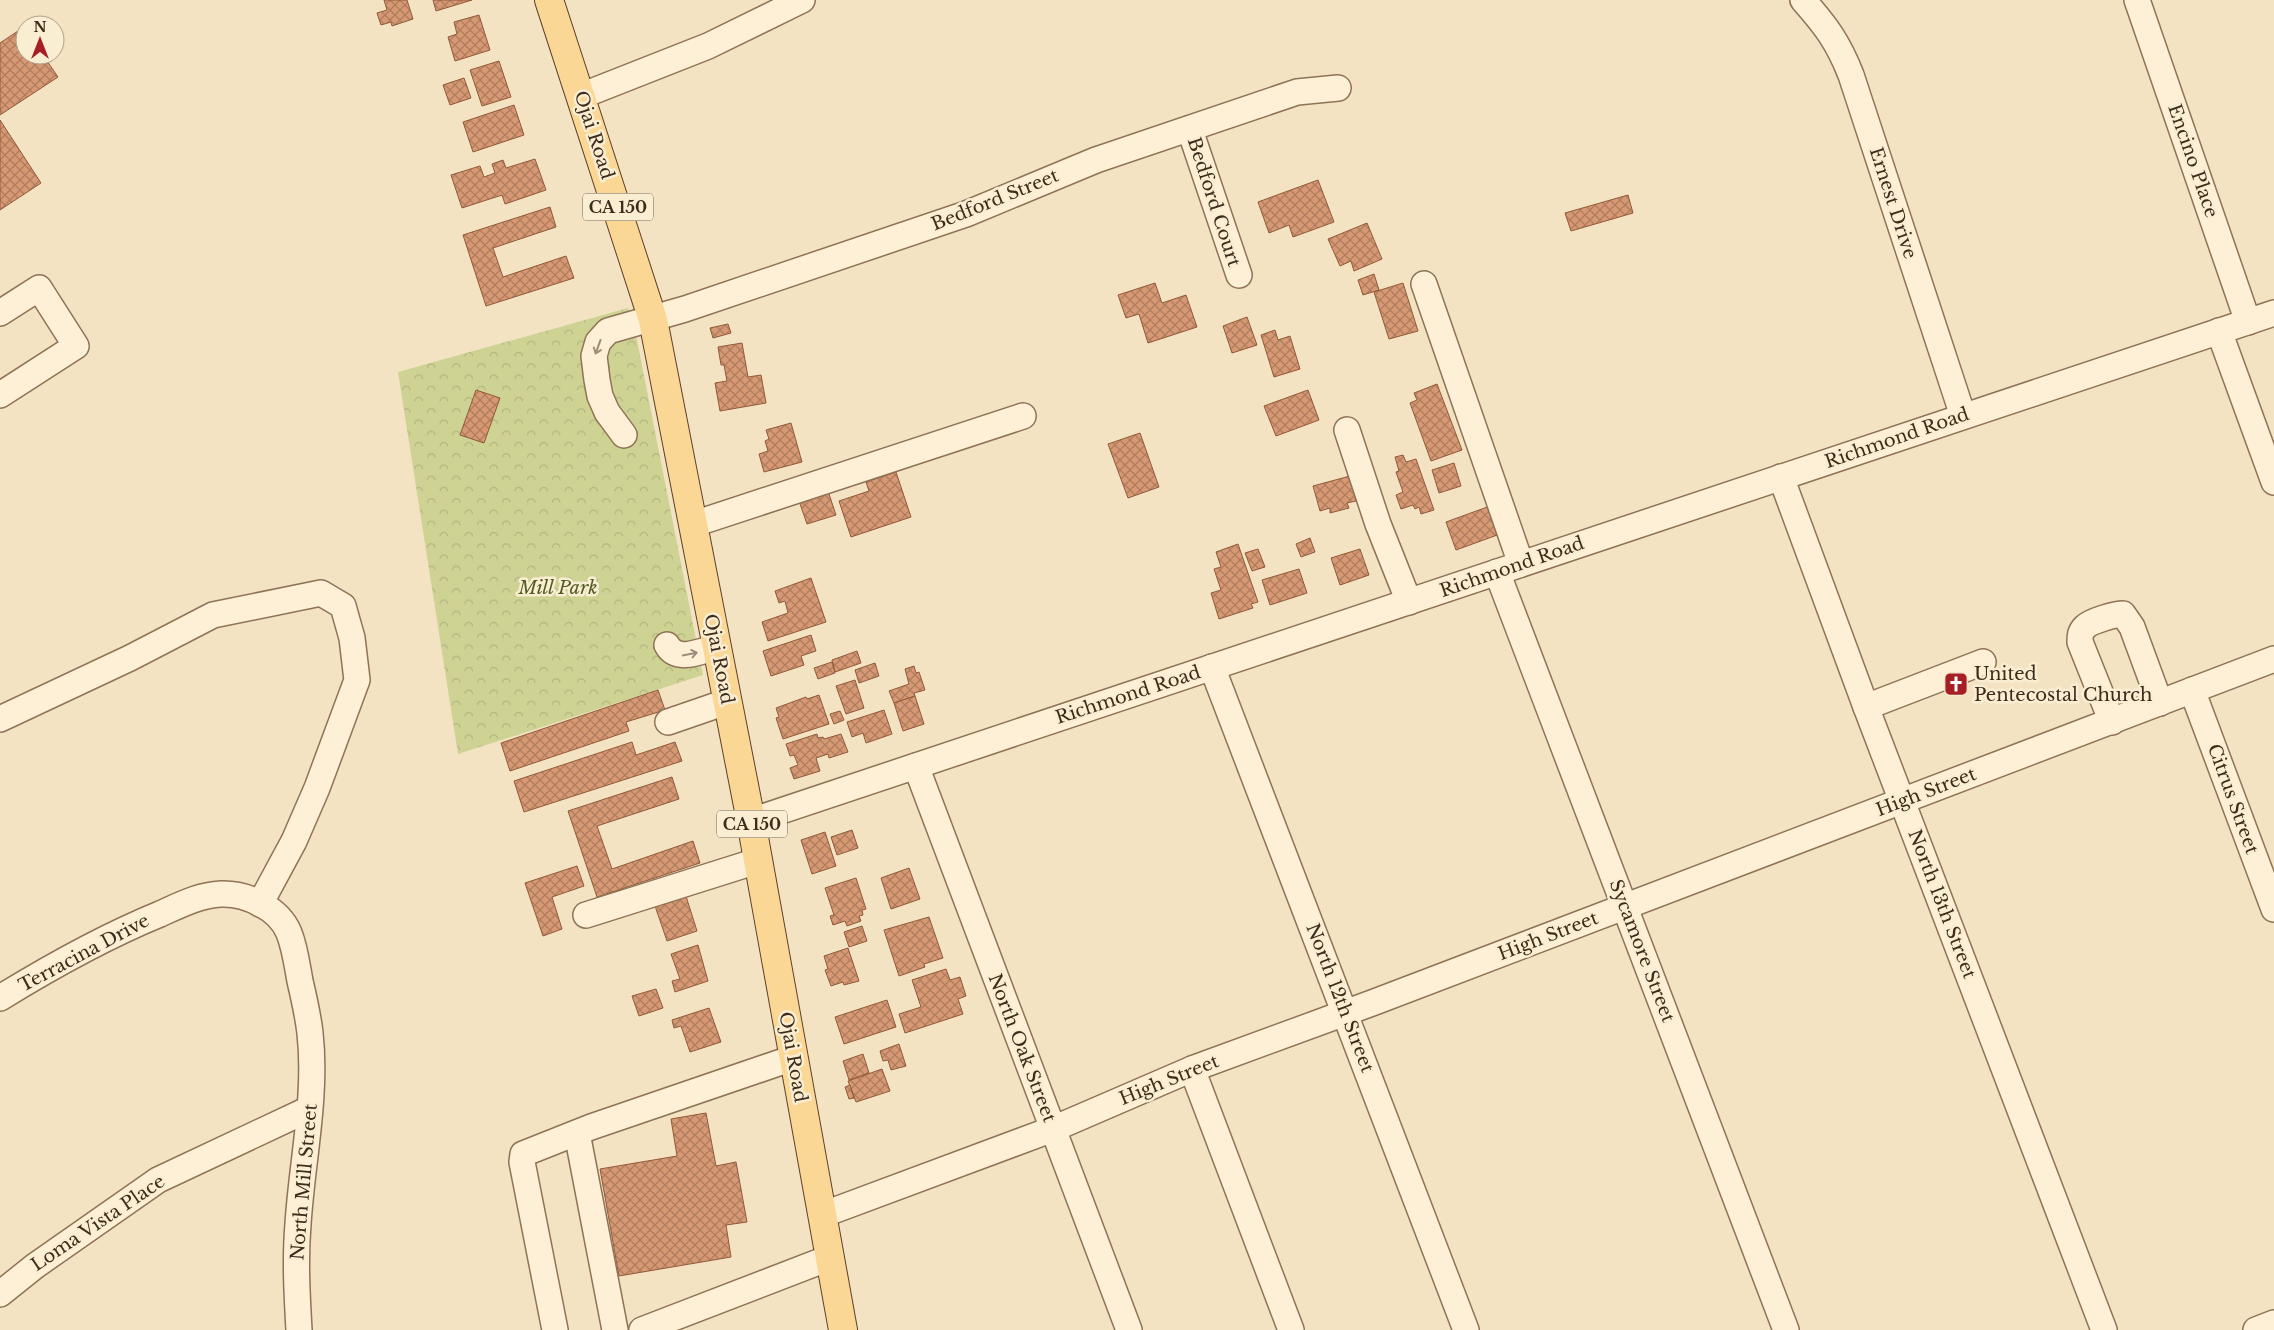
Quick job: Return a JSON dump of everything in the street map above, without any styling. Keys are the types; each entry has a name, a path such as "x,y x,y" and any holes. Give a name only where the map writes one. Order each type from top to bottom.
{"main road":[{"name":"Ojai Road","path":"549,0 653,320 694,524 726,702 751,821 843,1330"}],"street":[{"path":"581,96 708,46 802,0"},
{"name":"Ernest Drive","path":"1803,0 1827,27 1840,48 1851,75 1963,416"},
{"name":"Encino Place","path":"2137,0 2248,322"},
{"name":"Bedford Street","path":"624,435 607,412 600,396 594,356 598,342 608,332 653,320 956,217 1096,160 1190,130 1297,92 1338,88"},
{"name":"Bedford Court","path":"1190,130 1239,275"},
{"path":"1424,284 1521,564"},
{"path":"0,313 38,288 76,346 0,395"},
{"name":"Richmond Road","path":"751,821 2274,313"},
{"path":"2219,331 2274,482"},
{"path":"694,524 1023,416"},
{"path":"1347,430 1378,524 1409,602"},
{"name":"North 13th Street","path":"1781,477 1866,707 2104,1330"},
{"name":"Sycamore Street","path":"1497,572 1786,1330"},
{"path":"0,719 36,700 130,658 213,616 321,593 343,606 352,638 357,680 317,788 294,841 260,904"},
{"path":"2112,722 2080,642 2080,634 2085,626 2115,614 2123,614 2132,627 2160,703"},
{"path":"667,645 675,654 683,656 716,647"},
{"name":"High Street","path":"822,1216 1053,1130 1192,1069 1346,1013 2274,659"},
{"path":"1866,707 1983,662"},
{"name":"North 12th Street","path":"1212,667 1466,1330"},
{"name":"Citrus Street","path":"2192,690 2274,909"},
{"path":"668,722 726,702"},
{"name":"North Oak Street","path":"916,766 1129,1330"},
{"path":"586,916 757,861"},
{"name":"Terracina Drive","path":"0,998 81,950 116,932 201,897 230,894 260,904 274,913 289,932 295,953 310,1033"},
{"name":"North Mill Street","path":"299,1330 296,1285 297,1225 311,1092 310,1033"},
{"path":"555,1330 522,1154 793,1058"},
{"path":"1192,1069 1291,1330"},
{"name":"Loma Vista Place","path":"0,1294 35,1266 158,1180 309,1109"},
{"path":"578,1133 615,1330"},
{"path":"642,1330 829,1258"},
{"path":"2256,1330 2274,1323"}],"green space":[{"name":"Mill Park","path":"628,308 635,330 703,675 458,754 398,372"}],"building":[{"path":"384,0 407,0 413,19 392,26 391,22 381,25 377,13 387,10"},
{"path":"433,0 472,0 436,11"},
{"path":"479,15 490,50 455,61 448,37 457,34 454,22"},
{"path":"15,33 15,65 50,65 58,77 0,115 0,43"},
{"path":"499,61 511,97 482,106 470,70"},
{"path":"464,78 471,98 450,105 443,85"},
{"path":"514,105 524,135 473,152 463,122"},
{"path":"0,120 41,183 0,210"},
{"path":"535,159 546,190 505,204 502,195 462,208 451,175 480,166 484,177 495,173 492,164 503,160 506,168"},
{"path":"1318,180 1334,222 1293,237 1289,225 1269,233 1258,202"},
{"path":"1628,195 1633,213 1571,231 1565,213"},
{"path":"550,207 556,227 493,248 503,277 566,256 574,278 486,306 463,235"},
{"path":"1367,223 1382,259 1354,271 1351,261 1340,266 1328,239"},
{"path":"1374,274 1379,290 1363,295 1358,280"},
{"path":"1155,283 1162,303 1186,295 1197,327 1148,343 1139,314 1126,318 1118,295"},
{"path":"1403,283 1418,331 1389,339 1374,292"},
{"path":"1247,317 1257,345 1232,353 1223,326"},
{"path":"728,324 731,333 713,338 710,328"},
{"path":"1275,330 1278,340 1290,336 1300,369 1274,377 1261,335"},
{"path":"742,343 748,377 761,375 766,403 720,411 715,383 727,381 724,365 721,365 718,347"},
{"path":"1437,384 1462,450 1431,461 1410,403 1417,400 1414,393"},
{"path":"476,390 500,398 484,443 460,435"},
{"path":"1308,390 1319,420 1276,436 1264,406"},
{"path":"791,423 802,462 764,472 759,454 768,451 765,441 769,439 766,430"},
{"path":"1140,433 1159,487 1128,498 1108,444"},
{"path":"1403,455 1406,462 1416,459 1434,510 1421,514 1419,507 1415,509 1413,505 1401,509 1396,495 1403,492 1396,472 1399,471 1395,457"},
{"path":"1454,463 1461,486 1439,493 1432,470"},
{"path":"896,472 911,517 851,537 839,501 869,491 866,482"},
{"path":"1350,476 1356,501 1347,503 1349,508 1330,513 1330,508 1320,511 1313,486"},
{"path":"828,491 836,515 807,524 799,501"},
{"path":"1490,506 1500,534 1456,550 1446,522"},
{"path":"1310,538 1315,552 1301,557 1296,544"},
{"path":"1238,544 1258,602 1251,604 1253,608 1219,619 1211,593 1221,590 1214,569 1221,567 1216,552"},
{"path":"1258,549 1265,567 1252,571 1245,553"},
{"path":"1360,549 1369,575 1340,585 1331,558"},
{"path":"1299,569 1307,593 1270,605 1262,580"},
{"path":"811,578 826,622 768,641 762,622 788,613 785,601 779,603 775,591"},
{"path":"811,635 816,651 801,656 804,665 771,676 763,651"},
{"path":"857,651 861,663 835,672 832,660"},
{"path":"832,662 835,673 818,679 814,668"},
{"path":"875,663 879,676 859,683 855,670"},
{"path":"914,666 916,673 919,672 925,690 914,693 915,696 894,703 889,691 909,684 905,669"},
{"path":"855,680 864,708 846,714 836,686"},
{"path":"658,690 665,710 626,722 629,731 510,771 501,743"},
{"path":"819,695 829,724 783,739 776,718 779,717 776,708 806,697 807,699"},
{"path":"915,696 924,724 903,731 894,703"},
{"path":"884,710 892,734 866,743 863,733 852,737 847,722"},
{"path":"840,711 844,720 834,724 830,714"},
{"path":"817,734 818,738 823,737 824,739 841,734 848,752 829,758 828,754 816,758 820,771 794,779 790,768 798,765 794,755 790,756 786,744"},
{"path":"632,742 636,755 675,742 682,761 524,812 514,781"},
{"path":"672,777 679,799 597,826 612,869 693,841 700,863 597,897 568,811"},
{"path":"852,830 858,848 837,855 831,837"},
{"path":"825,832 836,866 812,874 801,840"},
{"path":"577,866 584,886 552,897 562,929 543,936 525,883"},
{"path":"909,868 920,899 891,909 881,878"},
{"path":"856,878 866,909 862,910 863,915 859,916 861,921 847,926 845,921 833,925 830,916 834,915 825,888"},
{"path":"685,893 697,931 667,941 654,903"},
{"path":"929,917 943,958 924,964 925,967 899,976 884,930"},
{"path":"862,926 867,941 849,947 844,932"},
{"path":"698,945 708,981 675,992 672,981 680,979 671,954"},
{"path":"848,948 859,981 844,985 843,982 831,986 825,970 828,969 824,956"},
{"path":"946,969 950,980 960,977 966,996 958,999 963,1014 905,1033 899,1014 921,1007 912,980"},
{"path":"656,989 663,1008 639,1016 632,996"},
{"path":"887,1000 896,1027 844,1044 835,1017"},
{"path":"709,1008 721,1042 690,1052 681,1026 674,1028 672,1020"},
{"path":"899,1044 906,1066 891,1070 888,1060 883,1061 880,1051"},
{"path":"863,1054 869,1073 849,1080 843,1061"},
{"path":"882,1069 890,1091 856,1102 848,1081"},
{"path":"850,1085 854,1098 849,1099 845,1087"},
{"path":"706,1113 716,1166 736,1162 747,1222 726,1225 731,1257 619,1276 600,1169 677,1156 671,1119"}],"place":[{"name":"United Pentecostal Church","path":"1956,684"}]}
